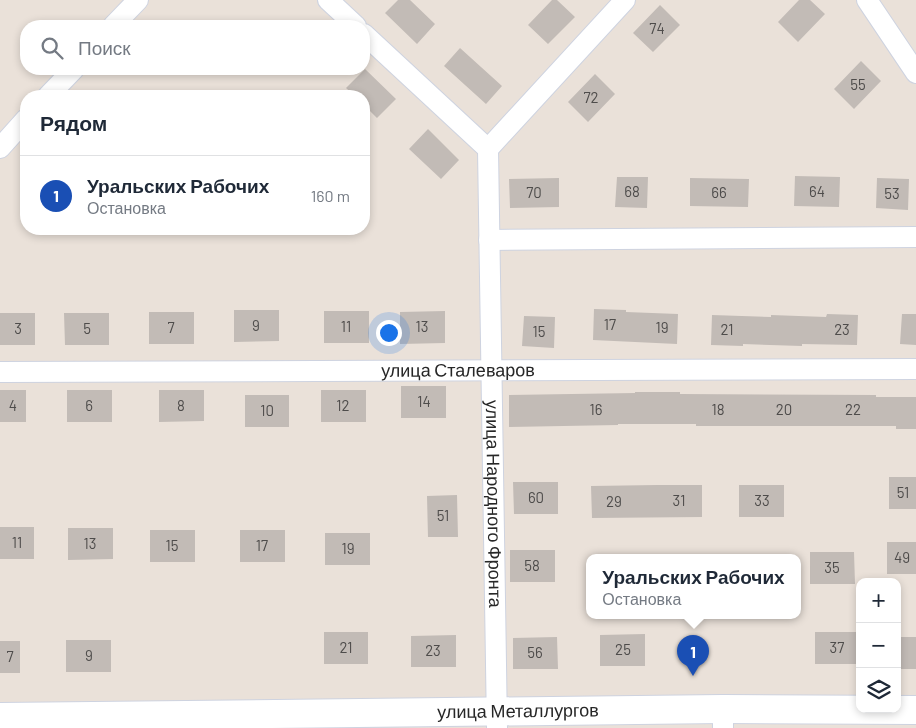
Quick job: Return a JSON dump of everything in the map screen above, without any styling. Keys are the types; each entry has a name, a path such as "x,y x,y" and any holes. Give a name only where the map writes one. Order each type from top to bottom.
{"main road":[{"name":"улица Металлургов","path":"0,717 178,722 723,719 916,710"}],"street":[{"path":"119,20 138,0"},
{"path":"328,0 350,20"},
{"path":"370,40 488,149 625,0"},
{"path":"867,0 916,73"},
{"path":"54,90 68,75"},
{"path":"0,148 20,126"},
{"name":"улица Народного Фронта","path":"488,149 497,720"},
{"path":"489,240 916,237"},
{"name":"улица Сталеваров","path":"0,372 916,369"}],"building":[{"path":"398,0 410,0 435,24 417,44 385,13"},
{"path":"552,0 557,0 575,17 548,44 528,25"},
{"path":"799,0 810,0 825,14 798,42 778,22"},
{"path":"660,5 680,25 653,52 633,33"},
{"path":"460,48 502,86 486,104 444,66"},
{"path":"861,61 881,81 854,109 834,89"},
{"path":"370,74 396,99 377,118 370,111 370,90 348,90 346,88 359,75"},
{"path":"595,74 615,94 588,122 568,102"},
{"path":"428,129 459,160 441,179 409,149"},
{"path":"795,176 840,177 839,207 794,206"},
{"path":"617,177 648,177 647,208 615,207"},
{"path":"559,178 559,207 510,208 509,179"},
{"path":"690,178 749,179 748,207 690,206"},
{"path":"877,178 909,179 908,210 876,208"},
{"path":"594,309 678,314 677,344 593,340"},
{"path":"234,310 279,310 279,341 234,342"},
{"path":"324,311 369,311 369,343 324,343"},
{"path":"445,311 445,343 400,344 400,312"},
{"path":"149,312 194,312 194,344 149,344"},
{"path":"0,313 35,313 35,345 0,345"},
{"path":"64,313 109,313 109,345 65,345"},
{"path":"827,314 858,315 857,345 711,345 712,315 826,317"},
{"path":"902,314 916,314 916,345 900,344"},
{"path":"524,316 555,317 554,348 522,346"},
{"path":"401,386 446,386 446,418 401,418"},
{"path":"0,390 26,390 26,422 0,422"},
{"path":"67,390 112,390 112,422 67,422"},
{"path":"159,390 204,390 204,421 159,422"},
{"path":"321,390 366,390 366,422 321,422"},
{"path":"635,392 916,397 916,429 896,429 896,426 696,426 696,424 509,427 509,395"},
{"path":"245,395 289,395 289,427 245,427"},
{"path":"889,477 916,477 916,509 889,509"},
{"path":"513,482 558,482 558,514 514,514"},
{"path":"702,485 702,517 592,518 591,486"},
{"path":"739,485 784,485 784,517 739,517"},
{"path":"457,495 458,537 428,537 427,496"},
{"path":"0,527 34,527 34,559 0,559"},
{"path":"68,528 113,528 113,559 68,560"},
{"path":"150,530 195,530 195,562 150,562"},
{"path":"240,530 285,530 285,562 240,562"},
{"path":"325,533 370,533 370,565 325,565"},
{"path":"887,542 916,542 916,574 887,574"},
{"path":"510,550 555,550 555,582 510,582"},
{"path":"810,552 854,552 855,584 810,584"},
{"path":"324,632 368,632 368,664 324,664"},
{"path":"815,632 856,632 856,664 815,664"},
{"path":"645,634 645,666 600,666 600,635"},
{"path":"456,635 456,667 411,667 411,636"},
{"path":"557,637 558,669 513,669 513,638"},
{"path":"901,637 916,637 916,669 901,669"},
{"path":"66,640 111,640 111,672 66,672"},
{"path":"0,641 20,641 20,673 0,673"}],"place":[{"name":"Уральских Рабочих","path":"693,676"}]}
